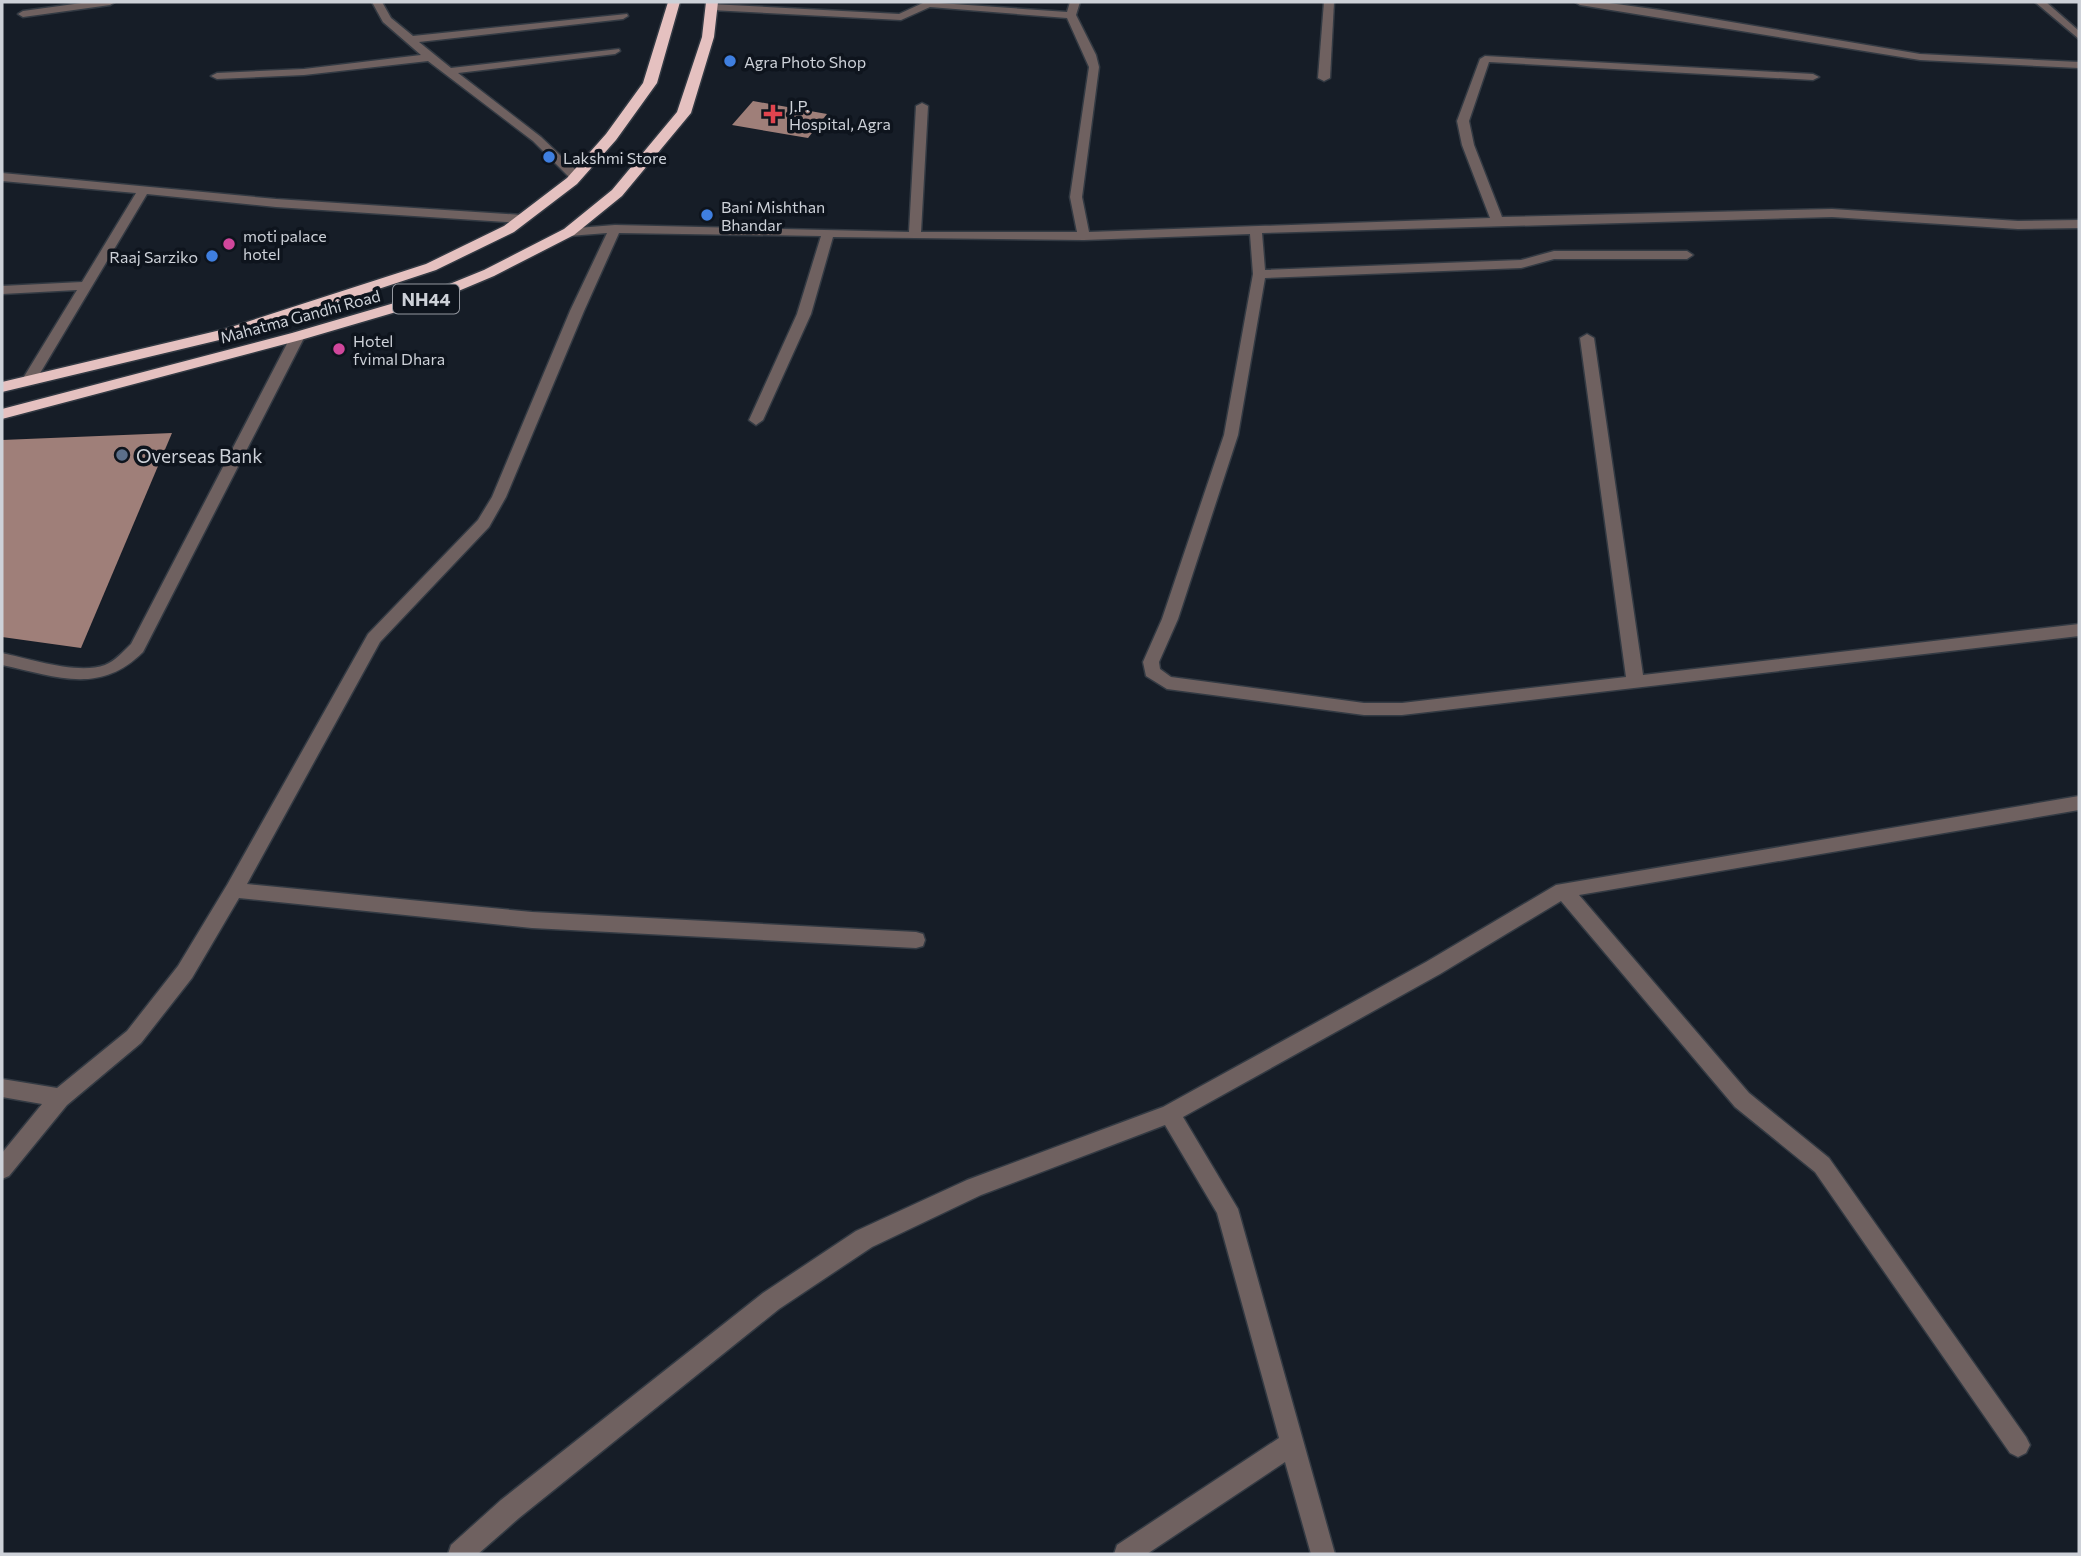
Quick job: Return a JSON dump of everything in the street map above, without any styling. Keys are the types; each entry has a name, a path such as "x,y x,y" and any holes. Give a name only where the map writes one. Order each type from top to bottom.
{"highway":[{"name":"Mahatma Gandhi Road","path":"2,387 230,333 431,267 509,229 576,177 611,137 650,83 674,2"},
{"name":"Mahatma Gandhi Road","path":"2,414 298,336 431,297 489,273 569,232 617,193 684,113 708,37 711,4"}],"street":[{"path":"23,14 110,2"},
{"path":"377,2 387,20 430,57 537,139 576,177"},
{"path":"1075,2 1072,15 1094,67 1076,197 1084,236"},
{"path":"1324,78 1329,2"},
{"path":"1580,2 1644,10 1897,54 2079,65"},
{"path":"2040,2 2079,36"},
{"path":"711,4 901,17 929,4 1072,15"},
{"path":"410,40 623,16"},
{"path":"450,71 615,51"},
{"path":"218,76 303,72 430,57"},
{"path":"1497,221 1468,145 1463,121 1485,59 1813,77"},
{"path":"915,236 922,106"},
{"path":"2,177 276,203 522,219"},
{"path":"29,380 144,190"},
{"path":"569,232 615,229 915,236 1084,236 1497,221 1832,213 2018,225 2079,224"},
{"path":"2,1169 60,1098 134,1037 185,972 234,890 374,638 484,523 499,497 577,311 615,229"},
{"path":"1256,231 1259,274 1231,435 1170,619 1151,662 1152,672 1167,683 1364,709 1402,709 2079,630"},
{"path":"756,420 804,314 828,234"},
{"path":"1259,274 1521,264 1554,256 1687,255"},
{"path":"2,290 86,286"},
{"path":"2,659 66,670 104,671 120,664 137,648 298,336"},
{"path":"1587,338 1635,680"},
{"path":"460,1554 510,1509 771,1301 863,1239 975,1187 1170,1114 1433,968 1563,890 2079,803"},
{"path":"234,890 532,920 916,940"},
{"path":"1563,890 1742,1100 1822,1165 2018,1445"},
{"path":"2,1088 60,1098"},
{"path":"1170,1114 1227,1209 1323,1554"},
{"path":"1126,1554 1293,1443"}],"building":[{"path":"753,101 827,114 808,138 732,125"},
{"path":"172,433 81,648 2,637 2,440"}],"place":[{"name":"Agra Photo Shop","path":"730,61"},
{"name":"J.P. Hospital, Agra","path":"773,114"},
{"name":"Lakshmi Store","path":"549,157"},
{"name":"Bani Mishthan Bhandar","path":"707,215"},
{"name":"moti palace hotel","path":"229,244"},
{"name":"Raaj Sarziko","path":"212,256"},
{"name":"Hotel fvimal Dhara","path":"339,349"},
{"name":"Overseas Bank","path":"122,455"}]}
